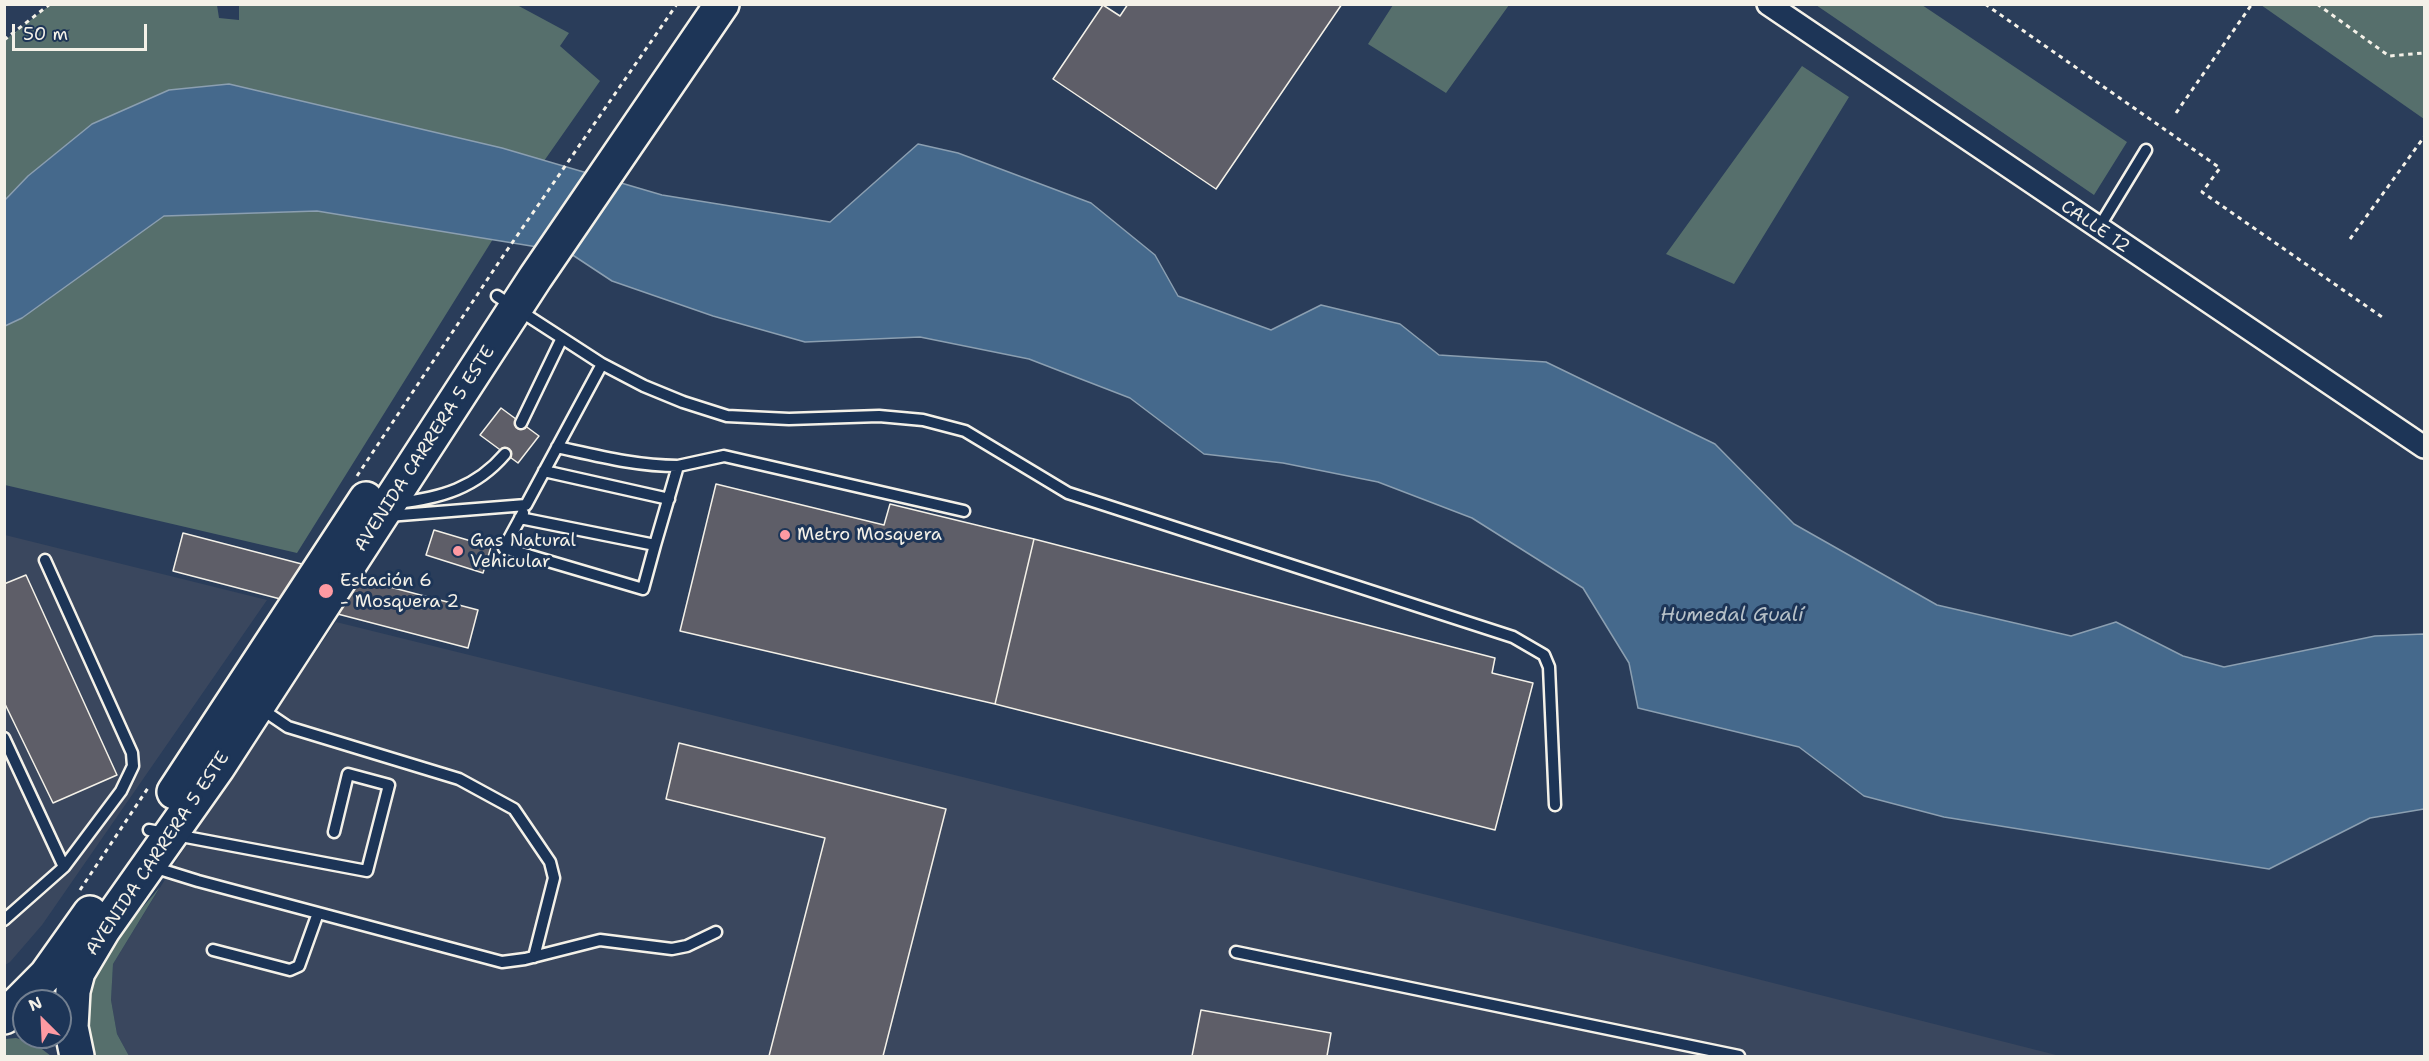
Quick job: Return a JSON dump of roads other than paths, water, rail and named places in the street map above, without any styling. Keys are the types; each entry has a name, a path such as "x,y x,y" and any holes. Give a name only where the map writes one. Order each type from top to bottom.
{"main road":[{"name":"AVENIDA CARRERA 5 ESTE","path":"4,1017 46,975 259,707 385,510 507,302 518,268 699,4"},
{"name":"AVENIDA CARRERA 5 ESTE","path":"597,154 722,4"},
{"name":"AVENIDA CARRERA 5 ESTE","path":"76,1056 70,1010 78,972 103,930 149,866 160,832 507,302"}],"street":[{"name":"CALLE 12","path":"1768,4 2424,447"}],"lane":[{"path":"2098,229 2146,150"},
{"path":"507,302 602,364 644,386 683,402 727,416 789,419 879,416 922,420 965,431 1068,493 1513,637 1544,655 1549,667 1555,805"},
{"path":"521,423 562,338"},
{"path":"602,364 504,548 643,589 678,466"},
{"path":"557,447 652,466 678,466 724,456 964,511"},
{"path":"385,510 425,500 468,485 491,471 505,454"},
{"path":"544,471 669,499"},
{"path":"385,510 526,506"},
{"path":"520,518 655,545"},
{"path":"4,920 64,867 121,791 133,766 132,753 45,560"},
{"path":"259,707 288,727 459,779 514,809 550,862 554,878 534,957"},
{"path":"4,738 64,867"},
{"path":"160,832 366,871 389,785 348,774 334,831"},
{"path":"149,866 502,962 534,957 600,940 672,949 687,946 716,932"},
{"path":"213,950 290,970 299,966 318,913"},
{"path":"1236,952 1739,1056"}],"water":[{"name":"Humedal Gualí","path":"229,84 502,148 662,195 830,222 918,144 958,153 1091,203 1155,255 1178,296 1271,330 1321,305 1400,324 1439,355 1546,362 1715,444 1794,524 1937,605 2071,636 2116,622 2183,656 2224,667 2375,636 2424,634 2424,809 2370,818 2269,869 1944,817 1864,796 1799,747 1638,708 1629,663 1583,588 1472,518 1378,482 1283,463 1204,454 1130,398 1029,359 920,337 805,342 713,316 612,281 568,252 317,211 164,216 22,318 5,326 5,200 28,176 92,124 169,90"}],"place":[{"name":"Metro Mosquera","path":"785,535"},
{"name":"Gas Natural Vehicular","path":"458,551"},
{"name":"Estación 6 - Mosquera 2","path":"326,591"}]}
